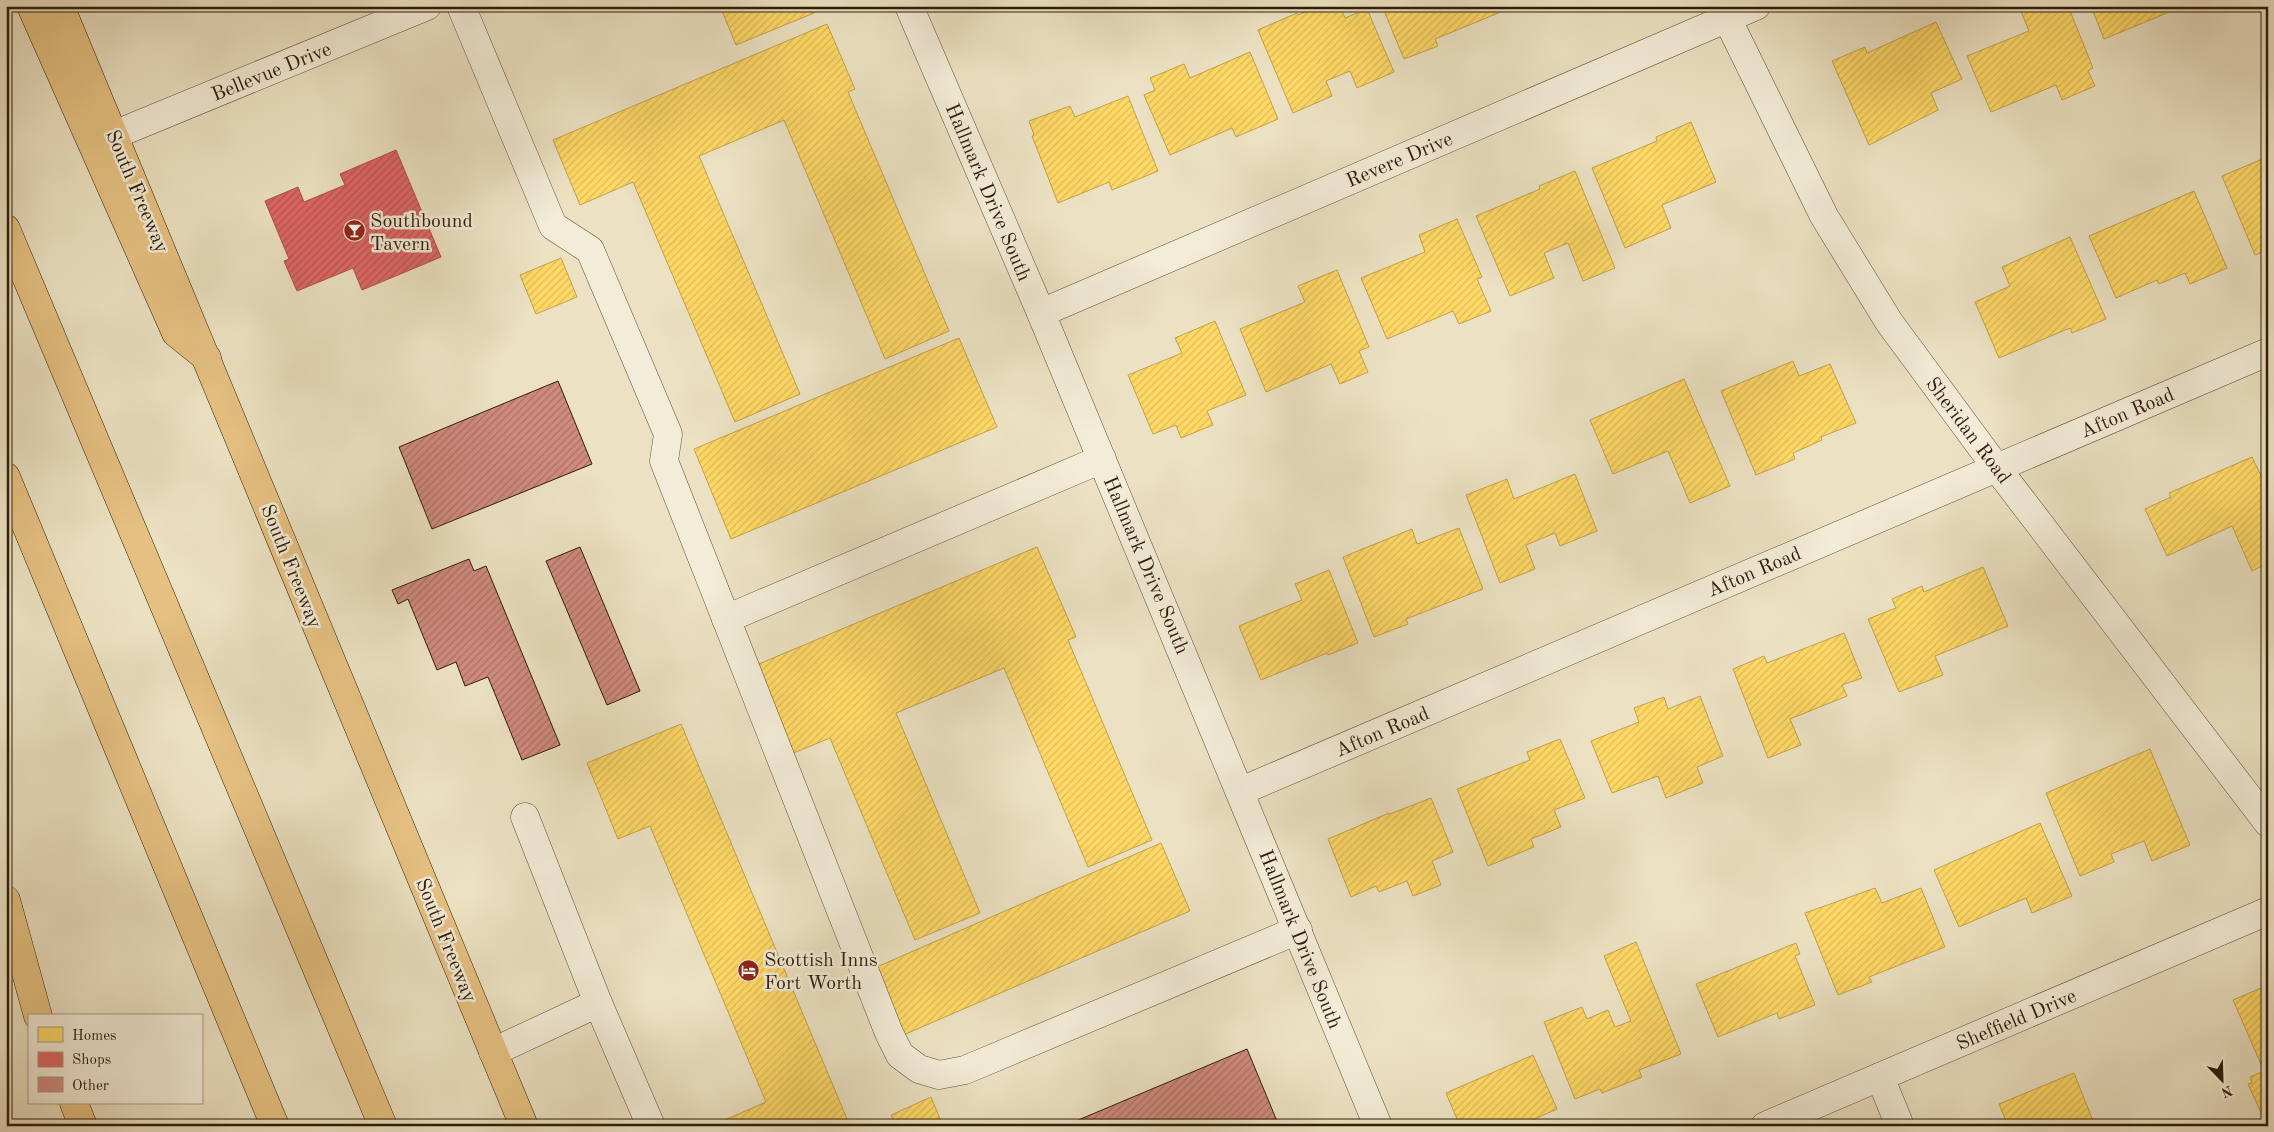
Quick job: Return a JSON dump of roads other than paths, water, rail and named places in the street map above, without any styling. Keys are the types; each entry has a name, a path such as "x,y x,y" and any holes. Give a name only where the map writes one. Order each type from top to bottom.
{"main road":[{"path":"31,6 176,333 207,358"},
{"name":"South Freeway","path":"60,6 524,1126"},
{"path":"6,228 383,1126"},
{"path":"6,477 275,1126"},
{"path":"6,900 37,1014"},
{"path":"6,945 37,1014"},
{"path":"74,1104 83,1126"}],"street":[{"name":"Bellevue Drive","path":"114,135 427,6"},
{"path":"460,6 553,226 590,250 668,434 664,461 889,1033 900,1054 919,1069 939,1075 965,1070 1298,930"},
{"name":"Hallmark Drive South","path":"909,6 1042,313 1378,1126"},
{"name":"Revere Drive","path":"1042,313 1724,12 1756,6"},
{"name":"Sheridan Road","path":"1724,12 1824,216 1889,322 1996,467 2268,822"},
{"name":"Afton Road","path":"1241,792 2268,352"},
{"path":"726,619 1102,459"},
{"path":"525,817 598,1004 651,1126"},
{"name":"Sheffield Drive","path":"1765,1126 2268,911"},
{"path":"493,1052 598,1004"},
{"path":"1880,1077 1900,1126"}],"place":[{"name":"Southbound Tavern","path":"354,231"},
{"name":"Scottish Inns Fort Worth","path":"748,971"}]}
